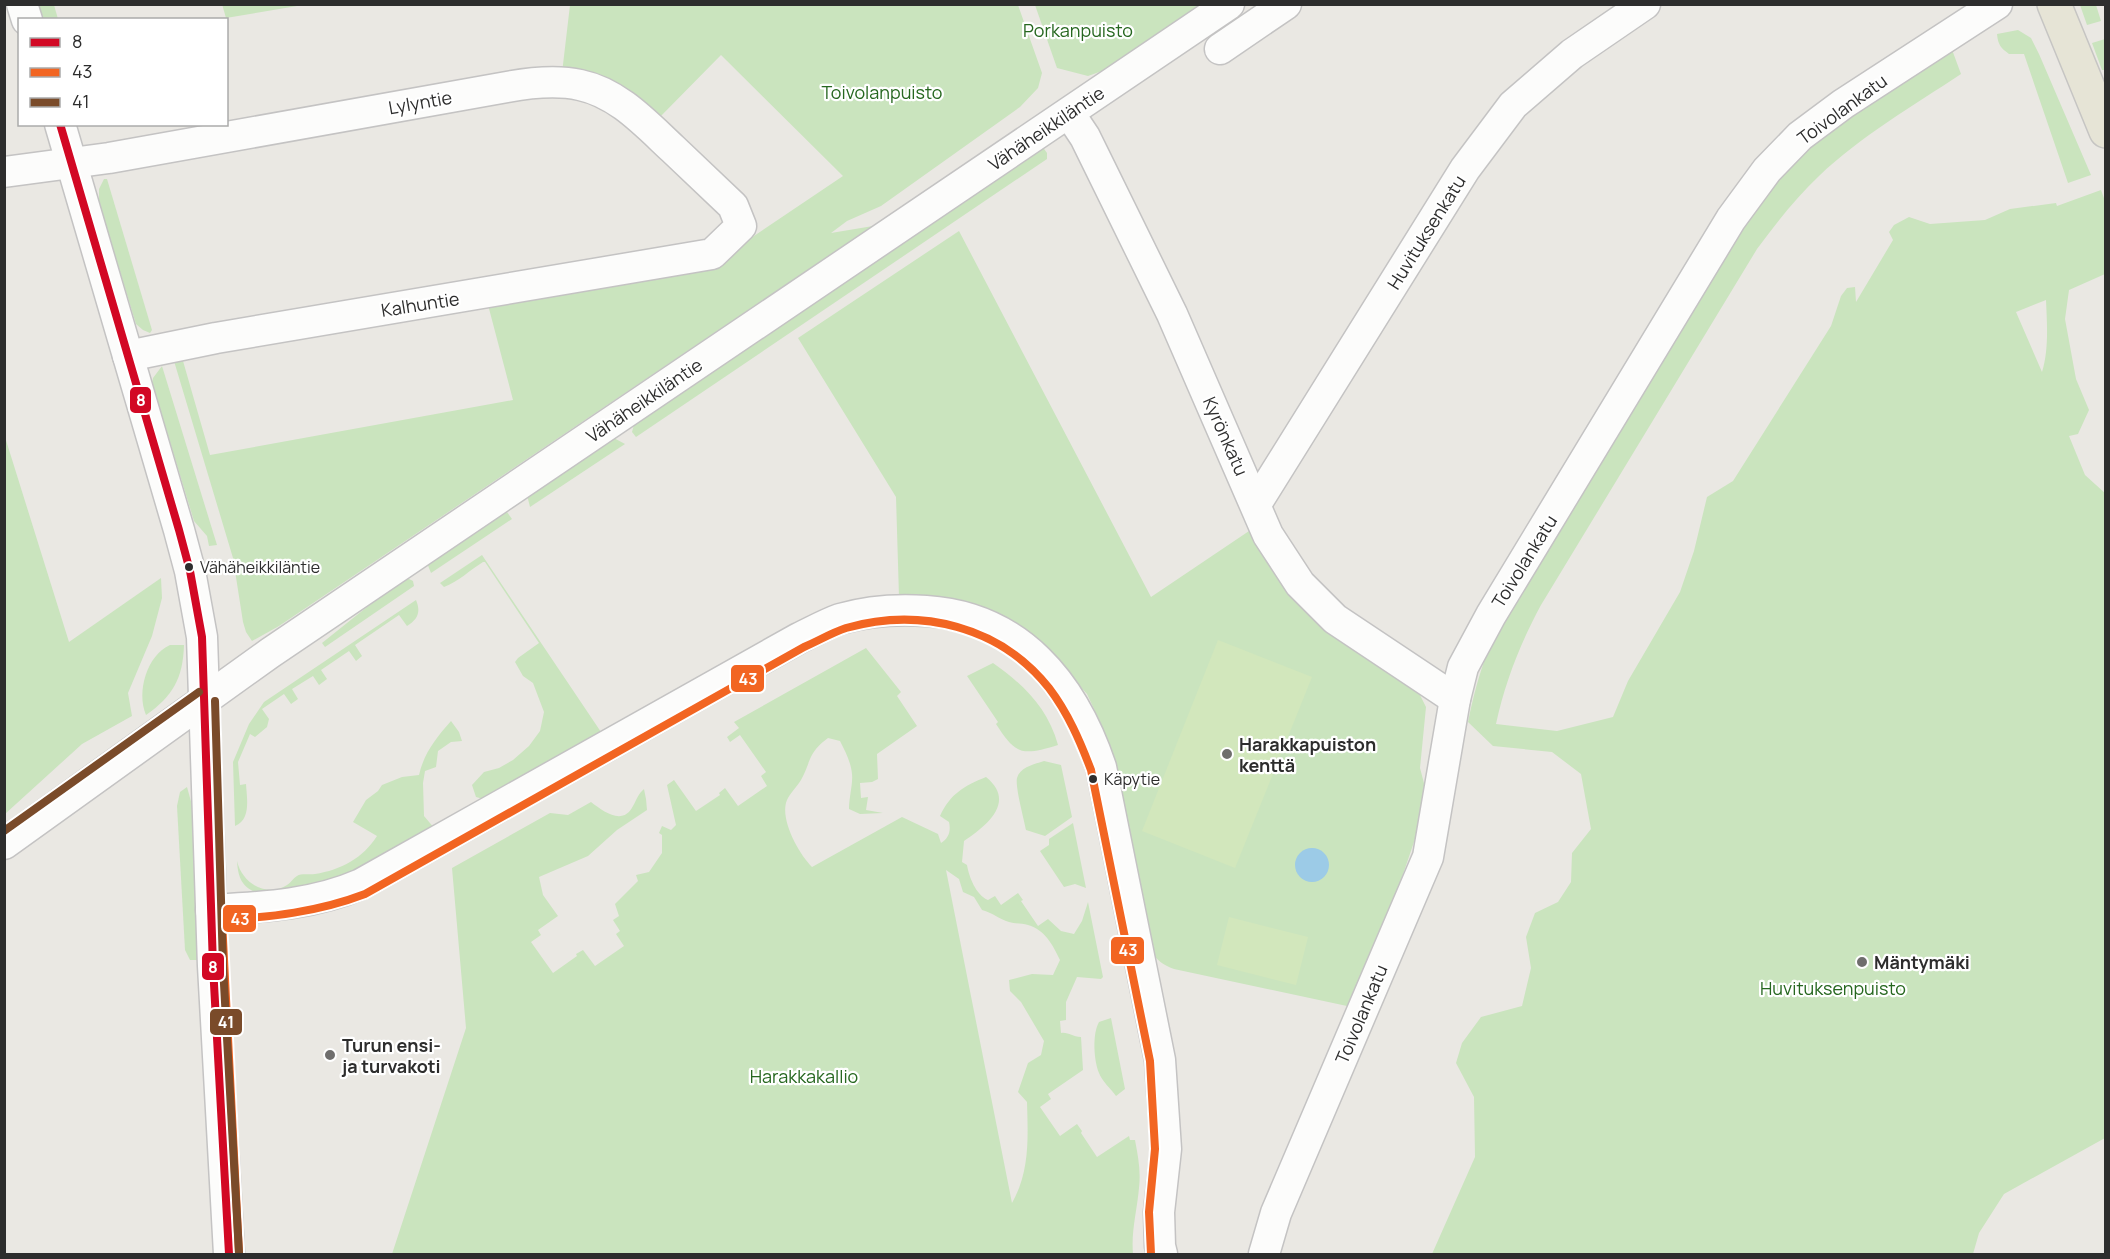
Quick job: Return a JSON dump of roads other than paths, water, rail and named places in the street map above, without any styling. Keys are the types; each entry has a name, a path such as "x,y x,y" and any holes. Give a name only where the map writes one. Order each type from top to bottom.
{"main road":[{"path":"2054,4 2106,131"}],"street":[{"name":"Vähäheikkiläntie","path":"4,844 270,653 1229,4"},
{"path":"1220,49 1286,4"},
{"name":"Huvituksenkatu","path":"1256,504 1465,169 1513,105 1572,54 1645,4"},
{"name":"Toivolankatu","path":"1264,1254 1276,1213 1428,857 1455,699 1463,667 1491,615 1731,219 1767,170 1800,136 1843,104 1997,4"},
{"name":"Lylyntie","path":"4,172 72,164 507,87 550,83 579,85 606,94 631,110 733,206 741,226 712,254"},
{"name":"Kyrönkatu","path":"1069,112 1085,137 1172,314 1268,534 1300,584 1335,619 1455,699"},
{"path":"61,126 190,571 202,637 211,910 229,1254"},
{"name":"Kalhuntie","path":"128,356 216,338 712,254"},
{"path":"211,910 286,905 315,900 362,884 799,638 840,620 888,610 957,615 977,620 1019,642 1042,664 1070,699 1083,721 1101,767 1160,1060 1166,1149 1159,1212 1162,1254"}],"water":[{"path":"1312,848 1324,853 1329,865 1324,877 1312,882 1300,877 1295,865 1300,853"}],"place":[{"name":"Vähäheikkiläntie","path":"189,567"},
{"name":"Harakkapuiston kenttä","path":"1227,754"},
{"name":"Käpytie","path":"1093,779"},
{"name":"Mäntymäki","path":"1862,962"},
{"name":"Turun ensi- ja turvakoti","path":"330,1055"}],"park label":[{"name":"Porkanpuisto","path":"1078,30"},
{"name":"Toivolanpuisto","path":"882,92"},
{"name":"Huvituksenpuisto","path":"1833,988"},
{"name":"Harakkakallio","path":"804,1076"}]}
